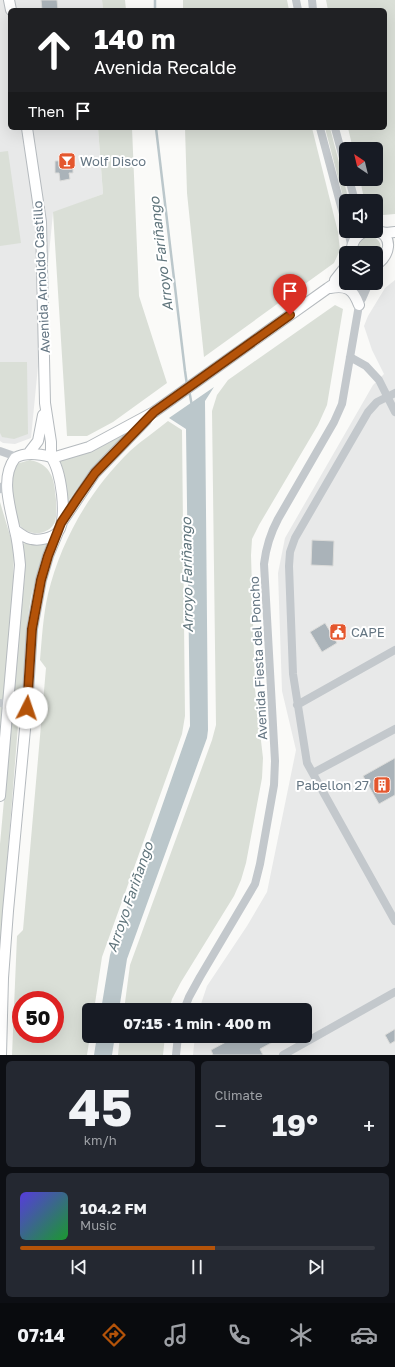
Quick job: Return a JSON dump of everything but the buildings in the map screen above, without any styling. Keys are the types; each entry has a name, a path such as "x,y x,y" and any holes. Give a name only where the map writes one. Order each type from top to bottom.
{"main road":[{"name":"Avenida Arnoldo Castillo","path":"27,130 41,222 45,403 51,442 51,457"},
{"path":"383,232 395,232"},
{"path":"383,238 388,242 388,247 383,256"},
{"path":"383,260 395,251"},
{"path":"328,288 339,275"},
{"path":"0,796 4,704 20,565 15,530 0,488 1,475 5,468 17,457 28,454 40,454 51,457 89,447 154,412 339,281"},
{"path":"328,288 340,286 347,288 353,292 359,305"},
{"name":"Avenida Arnoldo Castillo","path":"28,454 38,441 45,403"},
{"path":"15,530 23,536 32,539 49,537 59,528 95,473 154,412"},
{"path":"1,1055 3,978 27,708 32,629 41,580 48,556 59,528 62,513 60,482 57,467 51,457"}],"street":[{"path":"321,130 339,199"},
{"path":"336,130 339,143"},
{"name":"Avenida Fiesta del Poncho","path":"187,1003 200,977 254,884 260,864 274,785 275,767 264,564 266,546 270,533 334,422 342,404 359,305 360,290"},
{"name":"Avenida Fiesta del Poncho","path":"359,305 366,290"},
{"path":"350,357 366,366 379,380 391,395 395,412"},
{"path":"391,395 377,402 368,412 295,538 290,552 288,566 293,674 307,763 395,921"},
{"path":"0,451 17,457"},
{"path":"297,705 395,650"},
{"path":"4,704 27,708"},
{"path":"313,773 395,729"},
{"path":"283,1055 395,992"},
{"path":"176,1055 177,1043"}],"shaded area":[{"path":"0,0 102,0 103,8 8,8 8,130 98,130 103,194 53,213 31,438 15,444 3,443 0,441"},
{"path":"102,0 125,0 126,8 103,8"},
{"path":"183,0 287,0 289,8 183,8"},
{"path":"326,0 395,0 395,214 383,215 383,194 363,194 361,186 383,186 383,142 351,142 348,130 387,130 387,8 328,8"},
{"path":"98,130 132,130 139,296 167,383 113,422 87,436 67,436 53,212 103,194"},
{"path":"185,130 312,130 338,232 339,252 334,263 204,357 187,193"},
{"path":"326,130 331,130 339,163 339,181"},
{"path":"8,151 21,243 0,246 0,152"},
{"path":"340,186 345,186 347,194 342,194"},
{"path":"375,238 378,240 381,246 357,246 362,239"},
{"name":"CAPE","path":"395,280 395,1055 193,1055 194,1043 312,1043 312,1003 201,1003 207,986 247,926 267,892 296,750 282,691 278,573 285,538 373,385 384,374 372,350 364,326 368,316 385,288"},
{"path":"335,305 343,309 327,405 318,425 252,539 251,555 255,689 263,758 262,778 246,863 241,880 234,896 181,982 171,1003 125,1003 130,965 212,740 216,725 212,411 217,395 228,380"},
{"path":"0,362 27,362 28,434 14,439 2,437 0,433"},
{"path":"214,387 205,401 208,730 207,738 127,959 120,1003 102,1003 110,955 190,726 186,429 169,418"},
{"path":"168,421 182,430 185,716 182,734 102,957 95,1003 82,1003 82,1043 89,1043 87,1055 12,1055 13,1043 64,1043 64,991 15,991 17,936 23,930 46,668 40,660 48,594 61,554 79,517 102,482 139,443"},
{"path":"124,434 91,470 67,503 64,473 60,460 93,450"},
{"path":"30,460 38,462 51,474 56,500 55,522 48,530 38,533 27,531 19,524 13,508 6,476 16,464"},
{"path":"0,502 14,549 13,590 0,733"},
{"path":"23,544 38,545 47,544 40,563 31,597 26,631 26,649 21,700 13,700 25,573"},
{"path":"12,712 19,713 0,951 0,844"},
{"path":"96,1043 114,1043 112,1055 94,1055"},
{"path":"119,1043 164,1043 163,1055 118,1055"}],"waterway":[{"name":"Arroyo Fariñango","path":"155,0 155,8"},
{"name":"Arroyo Fariñango","path":"156,130 187,385"},
{"name":"Arroyo Fariñango","path":"189,390 192,406"}],"place":[{"name":"Wolf Disco","path":"67,161"},
{"name":"CAPE","path":"338,632"},
{"name":"Pabellon 27","path":"382,785"}],"route":[{"path":"27,708 32,629 41,580 48,556 61,523 79,496 95,473 154,412 290,315"}]}
